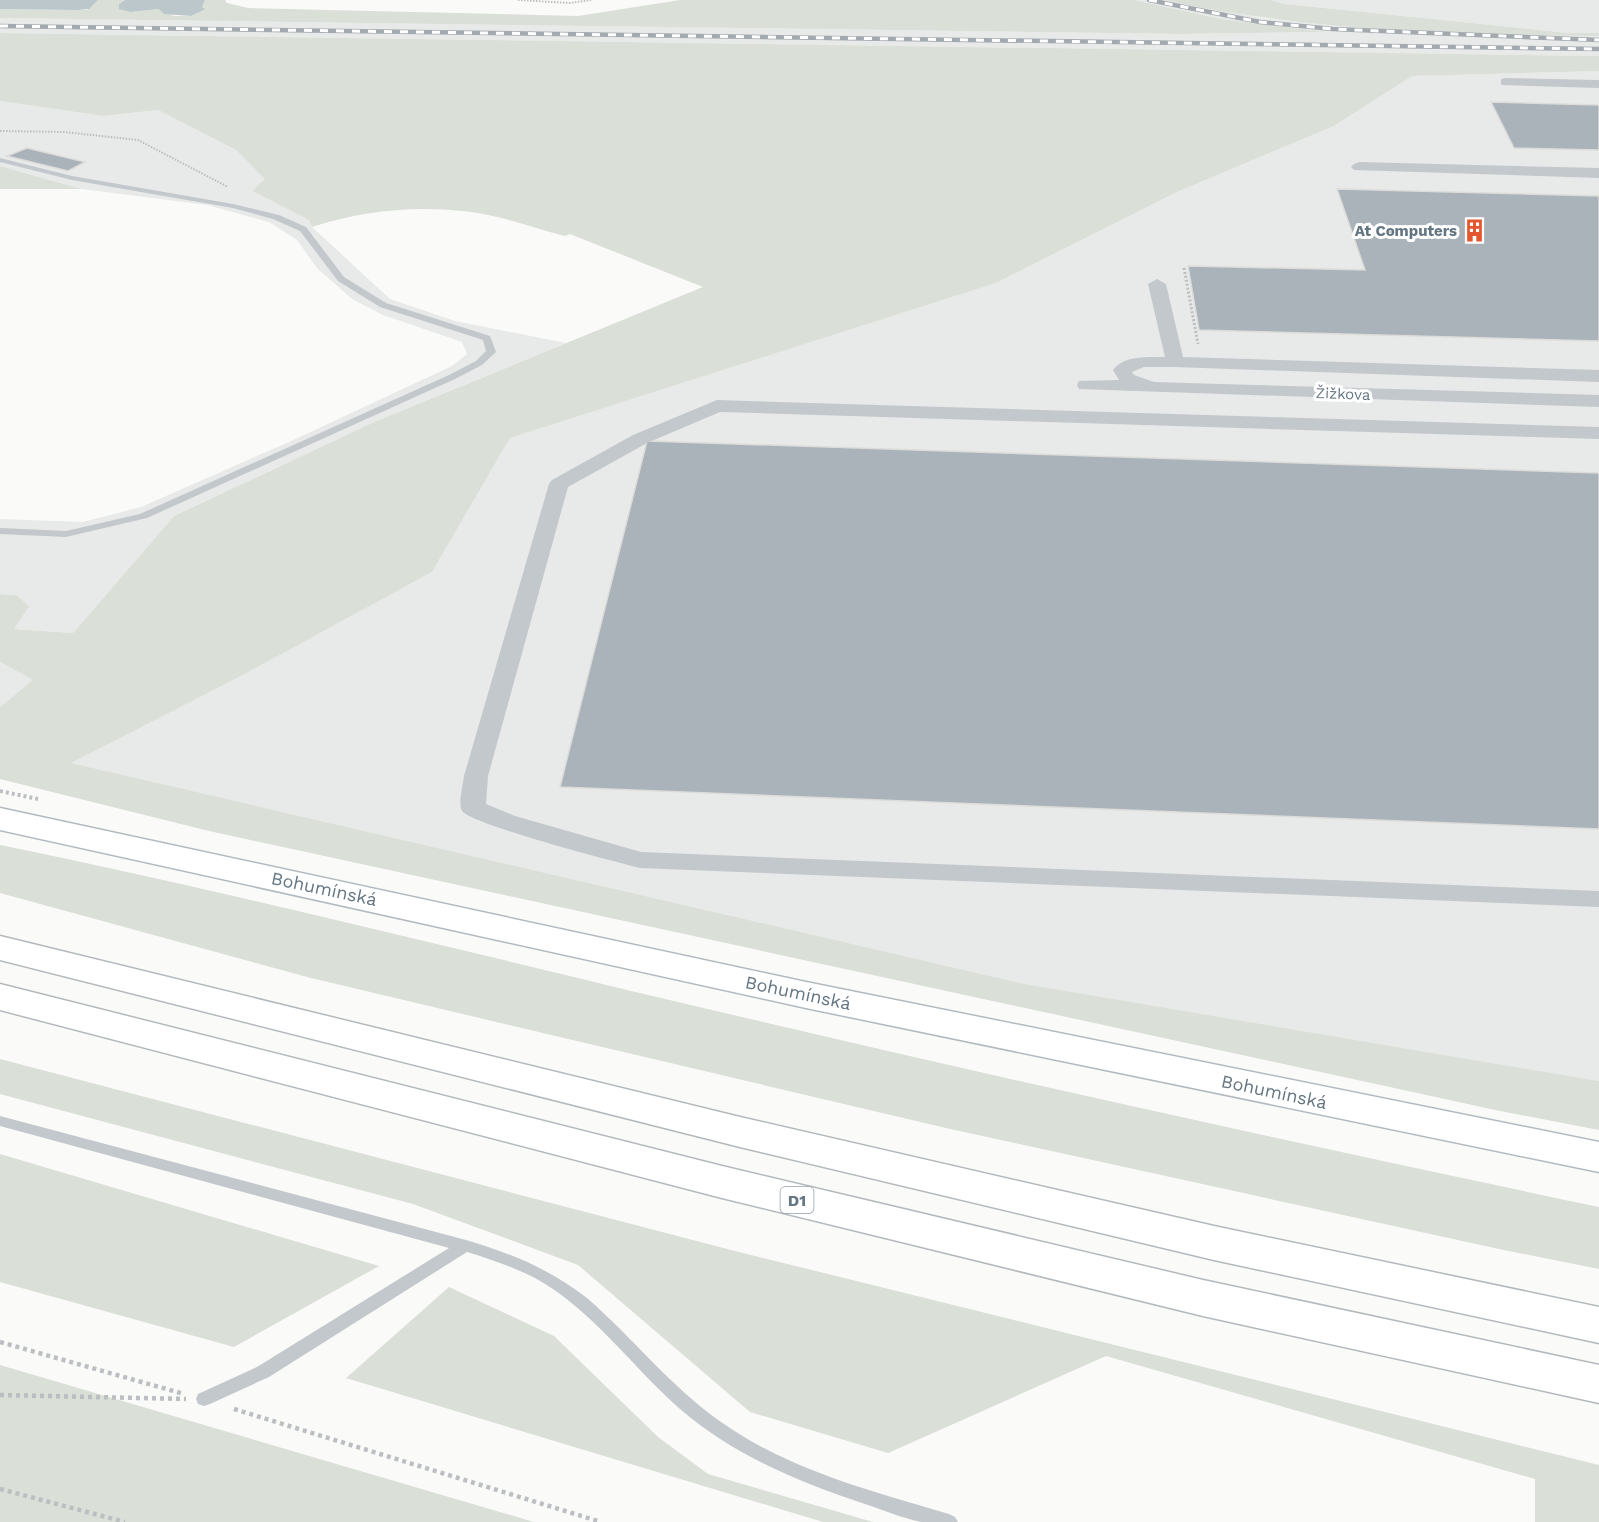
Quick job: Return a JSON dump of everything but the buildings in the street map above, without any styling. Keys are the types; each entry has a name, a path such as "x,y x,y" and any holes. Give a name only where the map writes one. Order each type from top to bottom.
{"main road":[{"name":"Bohumínská","path":"0,819 806,995 1599,1157"},
{"path":"0,948 740,1132 1214,1243 1599,1325"},
{"name":"D1","path":"0,997 722,1182 1203,1298 1599,1384"}],"street":[{"path":"1506,82 1599,84"},
{"path":"1359,167 1599,173"},
{"path":"1157,284 1175,362"},
{"path":"1185,389 1134,382 1122,373 1122,370 1134,363 1175,362 1599,376"},
{"name":"Žižkova","path":"1086,385 1599,401"},
{"path":"1599,433 717,406 640,439 559,484 476,776 473,808 506,821 640,860 1599,899"}],"lane":[{"path":"0,160 72,178 233,206 276,217 303,229 340,279 383,305 487,339 491,352 479,363 453,377 144,516 66,534 0,531"},
{"path":"0,1121 505,1259 540,1273 575,1295 687,1406 739,1444 795,1471 949,1522"},
{"path":"204,1399 263,1372 462,1247"}],"path":[{"path":"518,0 570,3 591,0"},
{"path":"0,131 64,132 138,140 231,189"},
{"path":"1184,268 1201,363"},
{"path":"0,1342 204,1399 600,1522"},
{"path":"0,1395 204,1399"},
{"path":"0,1489 125,1522"}],"shaded area":[{"path":"0,0 98,0 89,9 78,10 0,9"},
{"path":"98,0 125,0 119,4 131,12 159,9 174,16 191,16 204,8 202,7 205,0 225,0 227,3 248,8 578,16 680,0 1134,0 1221,19 1325,32 1181,34 0,18 0,9 87,10"},
{"path":"125,0 205,0 202,7 205,9 191,16 164,14 159,9 131,12 119,9 119,4"},
{"path":"1134,0 1164,0 1263,18 1328,25 1599,36 1599,56 0,33 0,18 1181,34 1319,32 1221,19"},
{"path":"1164,0 1271,0 1285,4 1569,33 1599,33 1599,36 1435,32 1326,25 1272,19"},
{"path":"1271,0 1599,0 1599,33 1569,33 1285,4"},
{"path":"0,33 1599,56 1599,71 1412,76 1334,126 1177,192 996,283 510,438 432,572 241,676 71,763 1025,984 1599,1081 1599,1130 1500,1111 209,831 0,779 0,707 33,680 0,662 0,594 16,595 29,606 14,629 73,633 174,516 374,422 703,287 570,234 565,236 506,219 471,212 431,209 391,210 351,216 312,227 309,220 252,191 265,179 236,150 158,110 103,116 0,101"},
{"path":"1599,71 1599,1081 1025,984 70,763 241,676 432,572 510,438 996,283 1177,192 1334,126 1412,76"},
{"path":"0,101 103,116 158,110 236,150 266,179 252,191 309,220 312,227 390,299 455,321 566,343 374,422 174,516 73,633 14,629 16,595 0,594 0,519 83,522 141,507 289,442 452,366 467,354 462,342 383,315 352,299 317,268 297,240 269,222 207,205 82,189 0,166"},
{"path":"0,166 82,189 0,189"},
{"path":"0,662 33,680 0,707"},
{"path":"0,845 281,907 959,1067 1599,1207 1599,1269 946,1128 311,978 0,893"},
{"path":"0,1059 731,1250 1599,1465 1599,1522 1535,1522 1535,1479 1106,1356 888,1453 750,1412 578,1265 413,1204 0,1094"},
{"path":"0,1154 379,1266 234,1347 0,1282"},
{"path":"449,1287 554,1336 658,1437 708,1474 873,1522 823,1522 346,1378"},
{"path":"0,1365 534,1522 0,1522"}],"railway":[{"path":"1149,0 1260,22 1333,29 1599,40"},
{"path":"0,26 1599,49"}],"place":[{"name":"At Computers","path":"1475,231"}]}
